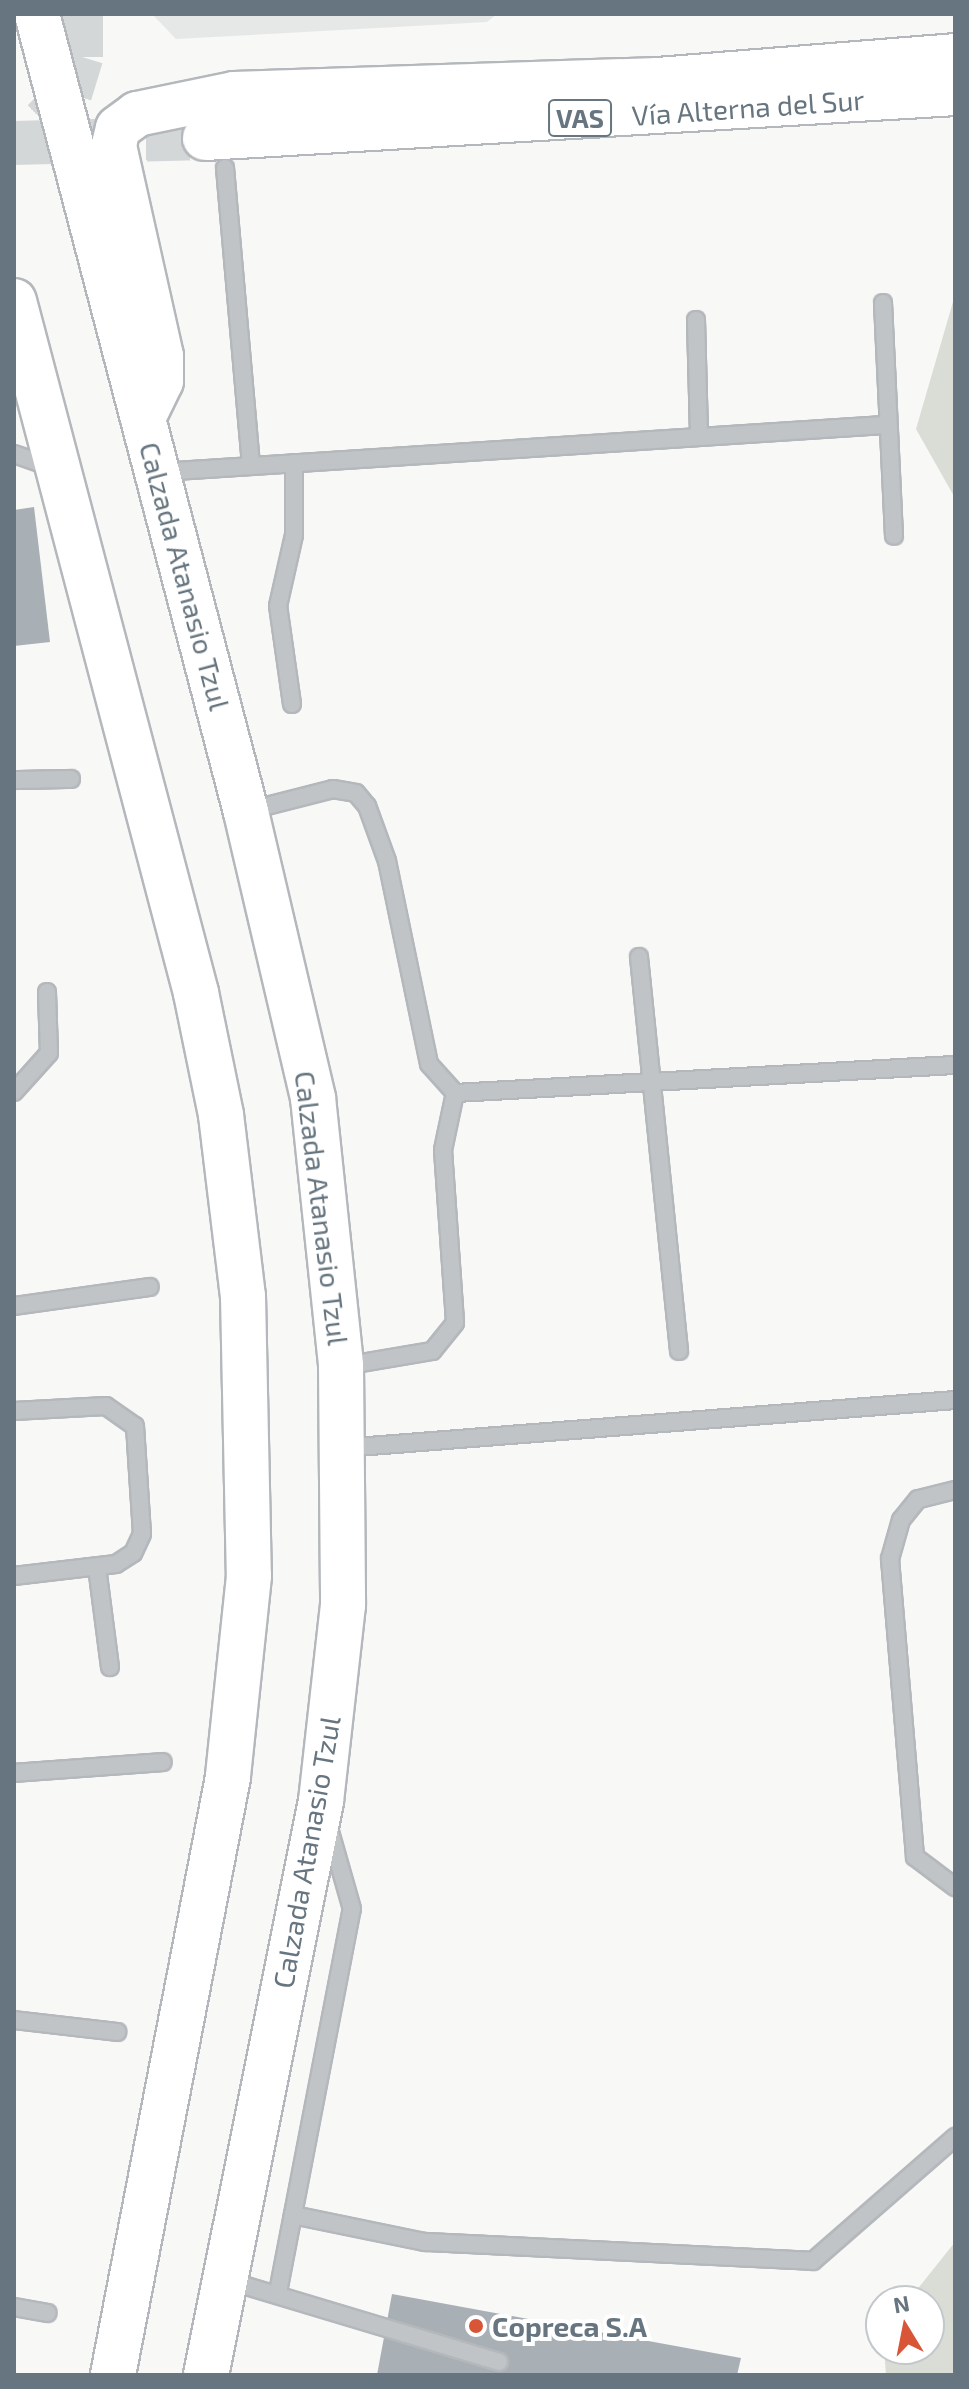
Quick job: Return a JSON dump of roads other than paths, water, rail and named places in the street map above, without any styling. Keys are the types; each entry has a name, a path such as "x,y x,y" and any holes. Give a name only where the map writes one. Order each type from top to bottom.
{"main road":[{"name":"Calzada Atanasio Tzul","path":"37,14 246,812 313,1098 341,1366 343,1605 321,1801 206,2375"},
{"path":"143,418 161,381 161,356 114,145 118,128 137,114 234,94 658,80 955,56"},
{"name":"Vía Alterna del Sur","path":"215,153 955,93"},
{"path":"17,321 196,993 221,1115 243,1296 250,1480 249,1576 228,1777 113,2375"}],"lane":[{"path":"215,153 251,465"},
{"path":"883,303 884,425 894,536"},
{"path":"696,320 699,437"},
{"path":"158,472 884,425"},
{"path":"14,454 55,468"},
{"path":"292,704 278,606 294,535 294,463"},
{"path":"14,780 71,779"},
{"path":"246,812 333,789 356,793 367,806 387,861 429,1064 455,1093"},
{"path":"639,957 649,1086 679,1351"},
{"path":"14,1092 49,1053 47,992"},
{"path":"455,1093 649,1086 955,1065"},
{"path":"341,1366 432,1351 455,1323 443,1150 455,1093"},
{"path":"14,1306 150,1287"},
{"path":"344,1448 955,1400"},
{"path":"14,1411 106,1406 135,1426 142,1534 133,1553 97,1567 14,1576"},
{"path":"955,1490 918,1499 901,1520 890,1559 915,1857 955,1887"},
{"path":"97,1567 110,1667"},
{"path":"14,1773 163,1762"},
{"path":"278,2292 352,1909 321,1801"},
{"path":"14,2020 117,2032"},
{"path":"293,2215 425,2242 813,2261 955,2137"},
{"path":"225,2280 278,2292 499,2362"},
{"path":"14,2307 47,2313"}],"tunnel":[{"path":"43,121 70,94 81,57 81,14"},
{"path":"14,143 205,138"}],"place":[{"name":"Copreca S.A","path":"476,2326"}]}
